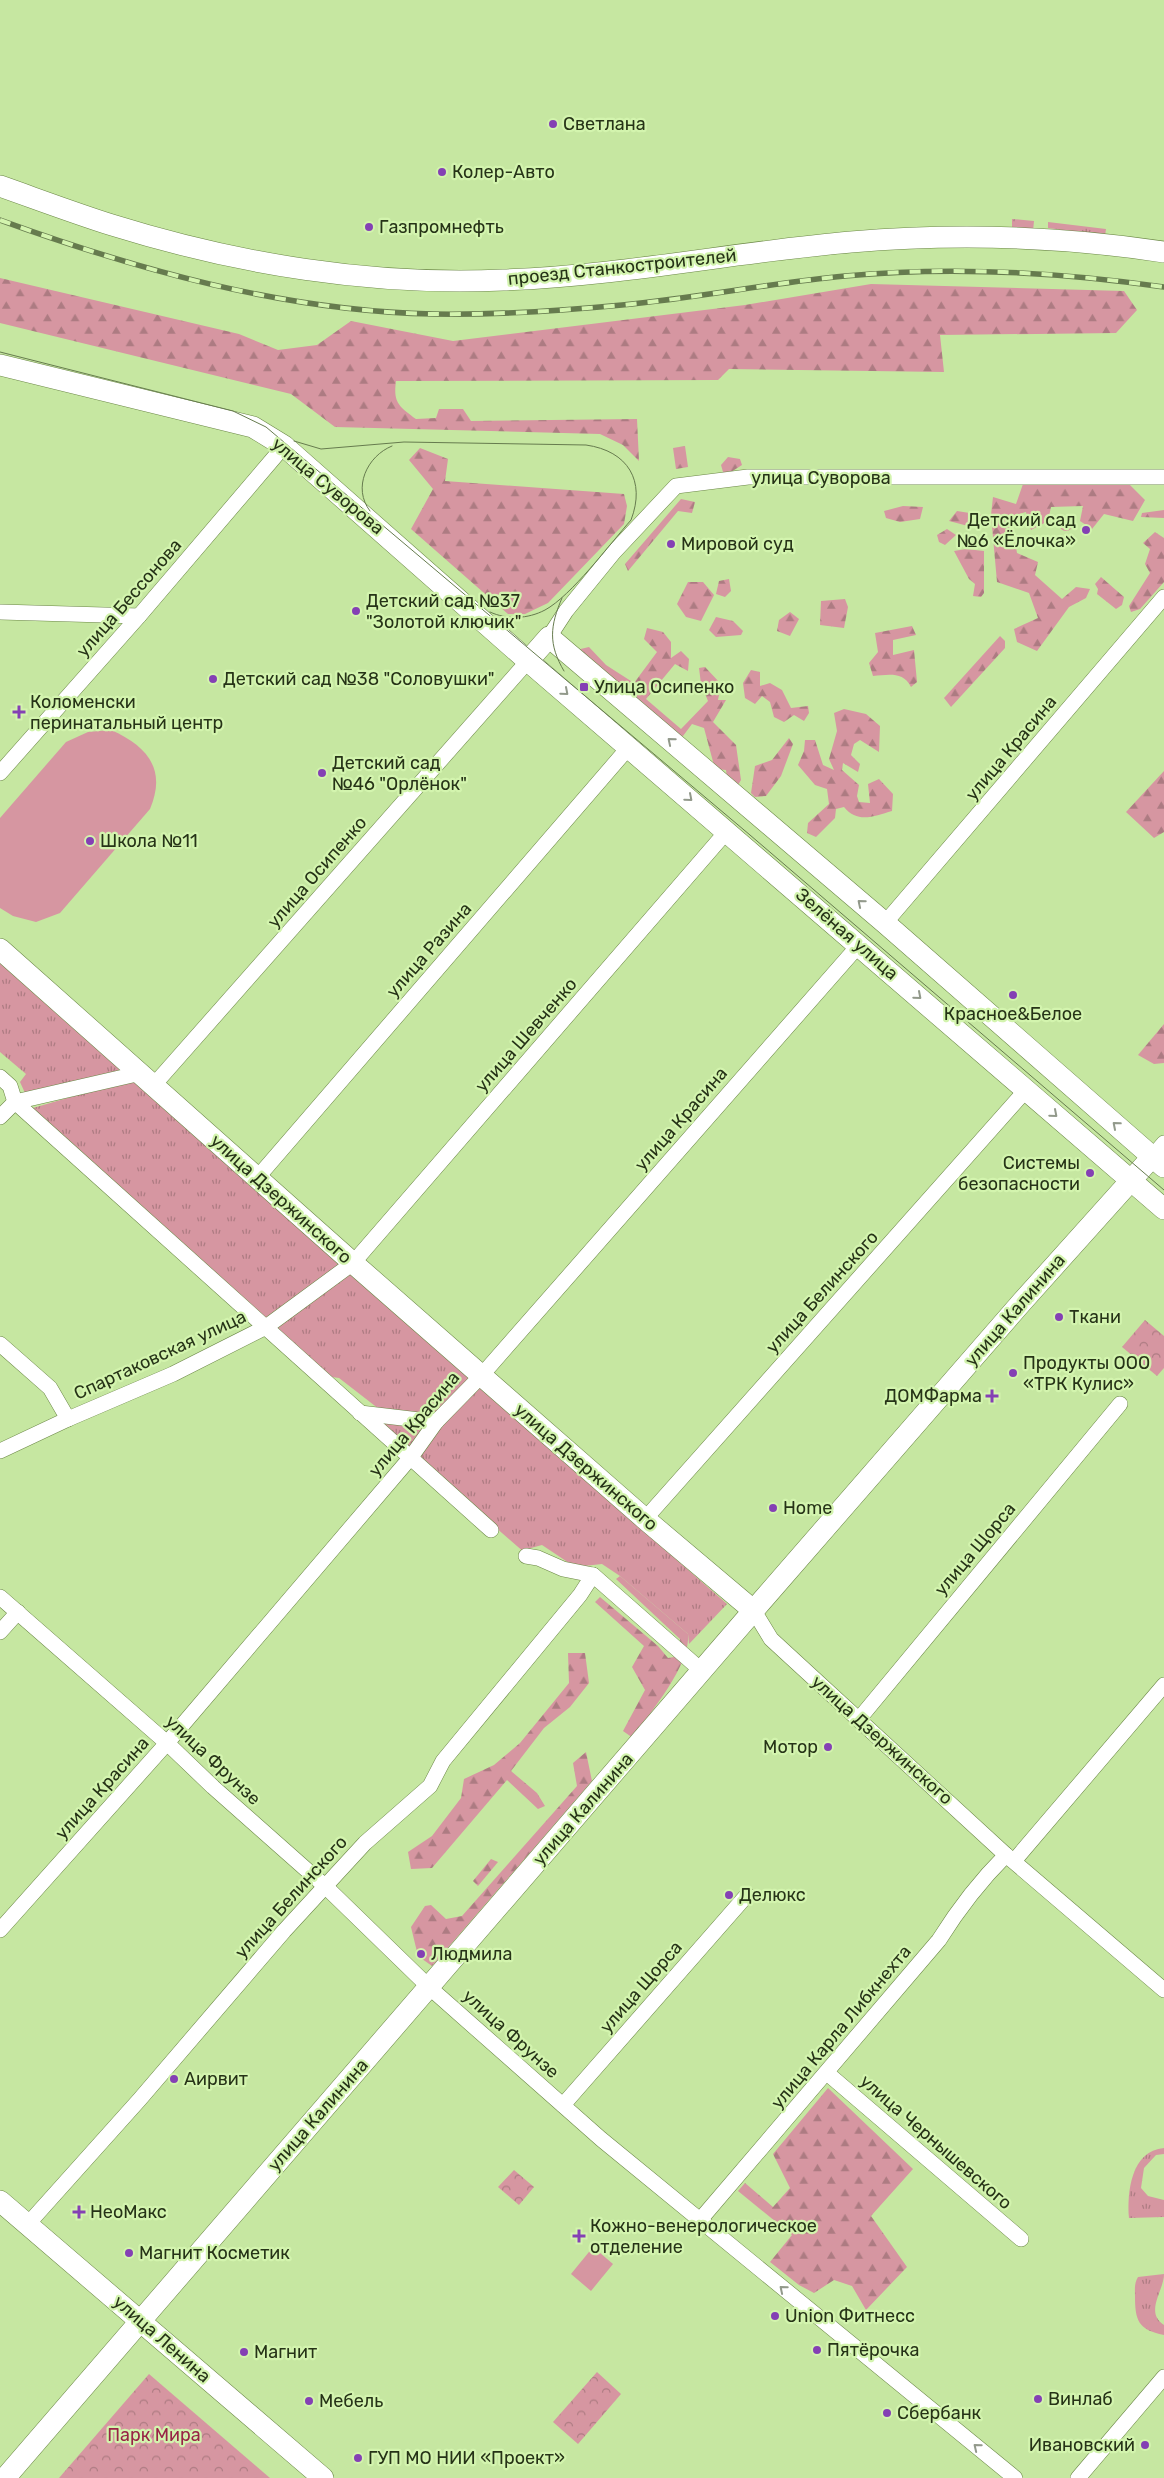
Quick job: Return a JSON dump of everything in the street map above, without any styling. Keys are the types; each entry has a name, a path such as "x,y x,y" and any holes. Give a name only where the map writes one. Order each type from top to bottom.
{"street":[{"name":"проезд Станкостроителей","path":"0,186 114,226 244,259 338,273 431,280 504,280 578,276 831,244 927,237 1036,239 1108,244 1164,252"},
{"name":"улица Суворова","path":"0,365 245,425 264,433 284,446 528,661"},
{"name":"улица Бессонова","path":"0,773 139,616 284,446"},
{"name":"улица Суворова","path":"549,637 566,611 614,552 676,486 748,477 1164,476"},
{"name":"улица Красина","path":"885,923 1164,597"},
{"path":"0,612 139,616"},
{"path":"528,661 549,637"},
{"name":"Зелёная улица","path":"549,637 1160,1156"},
{"name":"Зелёная улица","path":"528,661 1164,1209"},
{"name":"улица Осипенко","path":"147,1079 528,661"},
{"name":"улица Разина","path":"257,1178 629,747"},
{"name":"улица Шевченко","path":"352,1263 727,831"},
{"name":"улица Красина","path":"0,1930 167,1743 412,1457 436,1422 481,1376 858,944"},
{"name":"улица Дзержинского","path":"0,949 352,1263 645,1519 754,1611 771,1639 1010,1858 1164,1990"},
{"path":"0,1077 10,1086 15,1102 491,1530"},
{"path":"0,1117 15,1102 147,1079"},
{"name":"улица Белинского","path":"645,1519 1026,1090"},
{"name":"улица Калинина","path":"5,2478 1021,1303 1130,1181 1160,1156"},
{"name":"Спартаковская улица","path":"0,1451 68,1419 173,1374 266,1327 352,1263"},
{"path":"0,1344 50,1388 68,1419"},
{"name":"улица Щорса","path":"859,1719 1120,1404"},
{"path":"360,1413 436,1422"},
{"path":"526,1556 538,1558 563,1569 592,1575 702,1670"},
{"name":"улица Белинского","path":"28,2224 140,2098 284,1930 365,1843 430,1786 443,1761 580,1596 592,1575"},
{"name":"улица Фрунзе","path":"0,1596 167,1743 213,1787 326,1887 429,1987 641,2174 700,2220 1015,2478"},
{"path":"0,1632 18,1612"},
{"name":"улица Карла Либкнехта","path":"700,2220 939,1940 955,1914 980,1881 1010,1858 1164,1685"},
{"name":"улица Щорса","path":"563,2105 746,1895"},
{"name":"улица Чернышевского","path":"827,2073 1021,2239"},
{"name":"улица Ленина","path":"0,2200 323,2478"},
{"path":"1078,2478 1164,2377"}],"green space":[{"path":"1012,219 1034,221 1033,231 1012,227"},
{"path":"1048,222 1106,229 1105,236 1048,228"},
{"path":"0,278 239,334 278,350 317,345 351,321 453,341 745,305 871,284 1124,291 1137,310 1116,333 940,335 944,372 729,369 718,380 396,381 395,394 398,403 416,419 436,418 439,409 463,409 471,421 637,419 639,461 623,445 600,434 335,427 291,394 0,323"},
{"path":"685,446 688,467 676,469 673,448"},
{"path":"420,448 448,459 445,481 624,494 627,506 624,524 548,603 525,614 508,614 411,529 433,489 409,460"},
{"path":"728,457 740,459 742,465 731,472 723,472 721,465"},
{"path":"1023,484 1130,485 1145,500 1133,521 1104,514 1092,529 1080,521 1083,506 1051,507 1048,521 1031,530 1026,512 1011,516 1017,553 1038,562 1035,575 1062,599 1076,587 1090,589 1086,598 1069,607 1037,651 1017,642 1014,629 1038,618 1029,593 997,582 991,515 993,497 1016,504"},
{"path":"681,499 695,502 692,513 678,511 628,571 625,564"},
{"path":"903,506 923,507 920,519 900,522 886,518 884,511"},
{"path":"1164,510 1164,518 1141,517 1142,513"},
{"path":"957,511 982,515 981,525 972,527 949,521"},
{"path":"1066,517 1071,519 1073,524 1071,529 1066,531 1061,529 1059,524 1061,519"},
{"path":"947,529 956,535 945,545 939,542 937,535"},
{"path":"1155,532 1164,538 1164,582 1140,609 1131,612 1129,606 1150,573 1145,564 1150,549 1143,543"},
{"path":"966,549 984,551 984,593 981,597 973,596 975,584 969,579 954,551"},
{"path":"1101,577 1124,597 1122,605 1116,609 1097,594 1098,589 1095,584"},
{"path":"729,579 731,591 725,597 716,594 719,581"},
{"path":"688,582 703,582 714,595 701,621 686,617 677,604"},
{"path":"845,599 848,607 844,628 820,625 821,601"},
{"path":"790,612 799,619 790,636 777,631 779,620"},
{"path":"716,617 733,621 743,631 741,635 716,637 709,630"},
{"path":"912,626 916,635 893,640 893,655 914,650 917,682 911,687 904,678 899,676 873,676 869,663 878,652 875,633"},
{"path":"647,628 663,632 671,642 671,658 681,651 689,659 688,671 675,664 646,699 681,729 708,701 701,684 699,668 705,667 721,684 718,700 726,700 713,722 736,745 741,780 735,790 728,788 726,770 715,769 704,728 692,724 683,736 666,733 568,652 589,647 606,665 634,683 657,652 644,639"},
{"path":"1000,636 1005,641 1005,648 951,707 944,698"},
{"path":"751,670 760,672 760,686 770,683 782,690 791,708 808,706 809,713 804,721 794,715 784,722 774,717 770,702 762,696 755,704 745,698 743,683"},
{"path":"844,709 866,714 880,726 879,752 860,740 854,744 851,755 860,764 858,772 843,763 842,770 859,785 857,796 859,802 870,803 868,784 879,779 893,794 892,811 861,817 855,816 844,807 836,809 835,818 816,837 807,833 808,823 829,804 827,789 815,785 798,765 804,751 805,740 815,740 823,765 834,770 829,759 837,731 834,713"},
{"path":"111,730 135,743 150,760 155,771 156,782 155,795 150,809 60,913 36,922 13,916 0,908 0,818 66,742 88,732"},
{"path":"789,738 793,744 781,776 766,796 755,797 751,793 755,766 772,760"},
{"path":"1164,771 1164,832 1154,838 1126,812"},
{"path":"0,962 126,1070 25,1093 20,1082 26,1074 0,1052"},
{"path":"1164,1024 1164,1063 1154,1064 1138,1055"},
{"path":"133,1079 469,1377 454,1397 433,1413 412,1415 379,1409 339,1378 332,1377 26,1110"},
{"path":"1145,1320 1164,1336 1164,1368 1157,1376 1122,1347"},
{"path":"479,1386 727,1604 689,1644 688,1634 620,1576 602,1564 575,1567 542,1545 531,1548 525,1553 417,1459 437,1431"},
{"path":"373,1417 425,1424 407,1452"},
{"path":"620,1576 688,1634 683,1660 676,1674 659,1702 633,1738 623,1731 645,1690 632,1667 644,1646 595,1602 600,1597 658,1646 668,1658 680,1656 680,1639 616,1579"},
{"path":"568,1653 585,1653 589,1683 570,1707 544,1728 511,1771 537,1793 545,1806 538,1809 507,1780 432,1868 411,1869 408,1852 432,1836 461,1798 464,1779 494,1765 520,1743 569,1683"},
{"path":"586,1752 592,1781 432,1966 418,1956 411,1927 425,1906 431,1905 446,1919 462,1916 577,1786 573,1763"},
{"path":"491,1859 498,1862 478,1886 473,1881"},
{"path":"828,2088 913,2169 871,2216 907,2267 866,2310 852,2286 834,2280 814,2293 799,2285 770,2262 792,2235 738,2191 745,2183 773,2207 790,2188 773,2154"},
{"path":"1164,2148 1164,2154 1156,2155 1144,2168 1141,2188 1148,2196 1164,2200 1164,2217 1129,2218 1130,2185 1133,2174 1144,2157 1153,2151"},
{"path":"514,2170 534,2187 519,2205 498,2187"},
{"path":"593,2247 613,2264 591,2291 571,2274"},
{"path":"1164,2274 1155,2308 1158,2320 1164,2325 1164,2335 1148,2330 1140,2323 1136,2312 1135,2289 1138,2277"},
{"path":"597,2372 621,2394 578,2444 553,2422"},
{"name":"Парк Мира","path":"149,2374 270,2478 59,2478"}],"tram line":[{"path":"0,352 233,411 266,427 750,835 1164,1190"},
{"path":"294,441 321,449 404,442 586,445 601,448 623,461 630,470 636,493 631,520 590,569 566,593 545,610 525,617 510,617 490,612"},
{"path":"370,511 362,493 362,483 365,474 375,457 392,446"},
{"path":"562,598 555,617 552,635 555,652 564,671"}],"railway":[{"path":"0,220 105,255 212,285 322,305 377,311 456,314 575,309 650,302 817,279 925,271 1045,274 1164,287"}],"place":[{"name":"Светлана","path":"553,124"},
{"name":"Колер-Авто","path":"442,172"},
{"name":"Газпромнефть","path":"369,227"},
{"name":"Детский сад №6 «Ёлочка»","path":"1086,530"},
{"name":"Мировой суд","path":"671,544"},
{"name":"Детский сад №37 \"Золотой ключик\"","path":"356,611"},
{"name":"Детский сад №38 \"Соловушки\"","path":"213,679"},
{"name":"Улица Осипенко","path":"584,687"},
{"name":"Коломенски перинатальный центр","path":"19,712"},
{"name":"Детский сад №46 \"Орлёнок\"","path":"322,773"},
{"name":"Школа №11","path":"90,841"},
{"name":"Красное&Белое","path":"1013,995"},
{"name":"Системы безопасности","path":"1090,1173"},
{"name":"Ткани","path":"1059,1317"},
{"name":"Продукты ООО «ТРК Кулис»","path":"1013,1373"},
{"name":"ДОМФарма","path":"992,1396"},
{"name":"Home","path":"773,1508"},
{"name":"Мотор","path":"828,1747"},
{"name":"Делюкс","path":"729,1895"},
{"name":"Людмила","path":"421,1954"},
{"name":"Аирвит","path":"174,2079"},
{"name":"НеоМакс","path":"79,2212"},
{"name":"Кожно-венерологическое отделение","path":"579,2236"},
{"name":"Магнит Косметик","path":"129,2253"},
{"name":"Union Фитнесс","path":"775,2316"},
{"name":"Пятёрочка","path":"817,2350"},
{"name":"Магнит","path":"244,2352"},
{"name":"Винлаб","path":"1038,2399"},
{"name":"Мебель","path":"309,2401"},
{"name":"Сбербанк","path":"887,2413"},
{"name":"Ивановский","path":"1145,2445"},
{"name":"ГУП МО НИИ «Проект»","path":"358,2458"}]}
